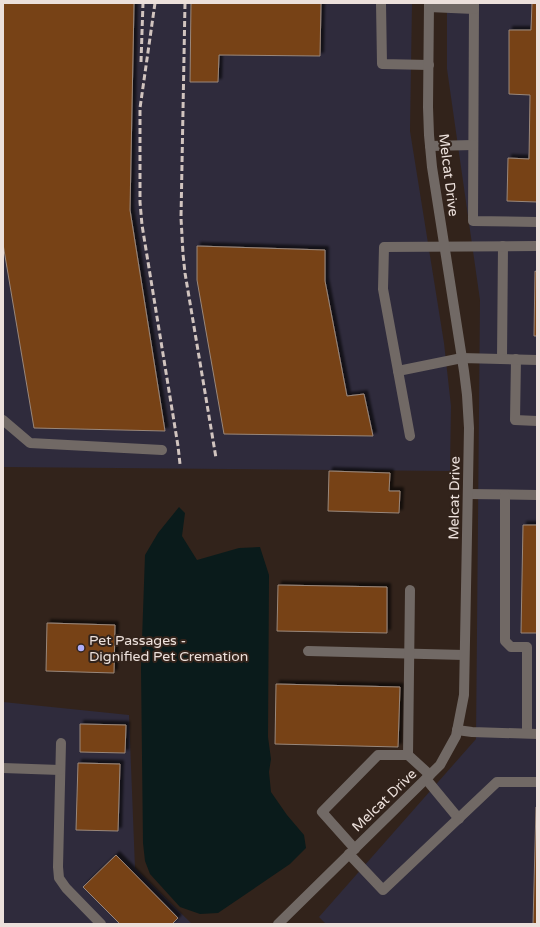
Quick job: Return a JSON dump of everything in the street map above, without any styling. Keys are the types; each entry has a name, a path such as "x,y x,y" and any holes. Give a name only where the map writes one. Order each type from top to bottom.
{"street":[{"path":"381,3 382,64 429,65"},
{"path":"429,5 474,6 473,221 537,222"},
{"name":"Melcat Drive","path":"278,924 440,765 457,730 464,695 469,428 467,395 462,358 444,247 430,146 428,107 429,5"},
{"path":"430,146 473,145"},
{"path":"502,359 503,246"},
{"path":"410,436 383,289 384,247 537,246"},
{"path":"398,371 462,358 537,360"},
{"path":"516,360 515,420 537,421"},
{"path":"3,420 30,443 162,450"},
{"path":"468,494 537,495"},
{"path":"457,730 472,732 532,733 528,648 511,647 505,641 505,495"},
{"path":"410,590 408,755 428,777 459,819"},
{"path":"308,651 464,655"},
{"path":"61,743 59,878 96,922"},
{"path":"408,755 378,755 322,812 383,890 497,782 537,782"},
{"path":"3,768 60,770"}],"shaded area":[{"path":"3,3 412,3 410,131 444,343 451,406 450,471 3,467"},
{"path":"447,3 537,3 537,924 326,924 319,917 476,739 480,300 447,69"},
{"path":"179,507 185,513 182,536 197,560 239,548 260,547 269,575 268,737 271,759 269,772 271,792 287,815 304,835 306,848 290,864 218,913 200,914 180,907 150,874 145,861 143,843 141,668 145,555 158,533"},
{"path":"3,702 129,715 135,868 192,924 3,924"}],"building":[{"path":"3,3 134,3 130,210 165,431 34,428 3,244"},
{"path":"191,3 321,3 320,56 219,55 218,82 190,82"},
{"path":"532,3 537,3 537,202 507,201 508,158 529,159 530,95 509,94 509,30 531,30"},
{"path":"197,246 325,250 325,281 347,396 364,394 373,436 224,434 197,280"},
{"path":"535,271 537,272 537,336 534,336"},
{"path":"329,471 390,473 389,491 400,491 399,513 328,511"},
{"path":"523,525 537,525 537,633 521,633"},
{"path":"278,585 387,587 387,633 277,631"},
{"name":"Pet Passages - Dignified Pet Cremation","path":"47,623 115,625 114,673 46,671"},
{"path":"276,684 400,687 398,747 275,744"},
{"path":"80,724 126,725 125,753 80,752"},
{"path":"78,763 120,764 118,831 76,830"},
{"path":"536,807 537,924 533,924"},
{"path":"116,855 178,918 172,924 120,924 83,887"}],"railway":[{"path":"141,62 143,3"},
{"path":"155,3 140,108 140,202 142,225 180,464"},
{"path":"185,3 181,218 183,254 216,458"}],"place":[{"name":"Pet Passages - Dignified Pet Cremation","path":"81,648"}]}
